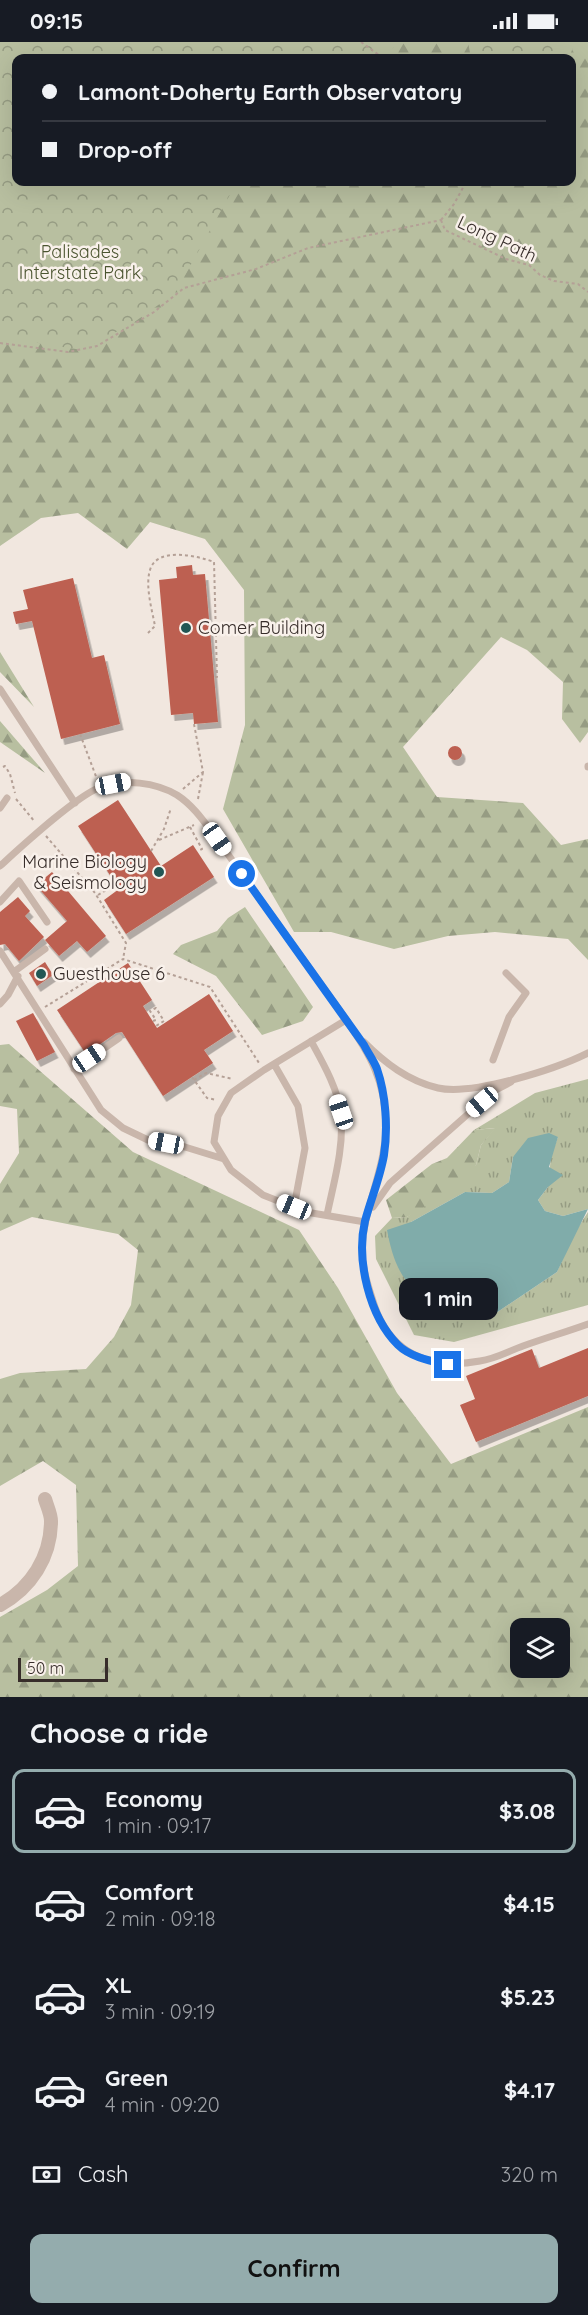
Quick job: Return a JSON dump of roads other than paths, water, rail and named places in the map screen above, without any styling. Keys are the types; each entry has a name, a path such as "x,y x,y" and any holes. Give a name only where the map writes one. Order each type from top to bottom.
{"street":[{"path":"0,1605 10,1600 33,1577 46,1556 51,1520 45,1499"}],"lane":[{"path":"0,689 75,803"},
{"path":"0,866 75,803 100,787 127,782 153,786 176,795 196,810 364,1045 376,1069 383,1096 386,1124 384,1155 365,1222 362,1251 368,1289 380,1322 399,1346 420,1358 448,1365 482,1361 588,1324"},
{"path":"0,808 7,798"},
{"path":"0,902 20,881 47,922"},
{"path":"0,1004 8,995 16,974 45,950"},
{"path":"0,951 101,1110 123,1128 148,1140 185,1147 224,1159"},
{"path":"493,1060 509,1017 526,993 506,973"},
{"path":"346,1020 231,1093 218,1116 214,1142 231,1170 263,1195 306,1212 365,1222"},
{"path":"346,1020 365,1043 389,1065 410,1078 440,1088 482,1086 518,1078 588,1053"},
{"path":"74,1069 119,1038"},
{"path":"311,1041 327,1072 341,1112 342,1148 327,1215"},
{"path":"274,1064 298,1106 305,1148 294,1207"},
{"path":"365,1222 376,1201 390,1183 494,1091 518,1078"}],"water":[{"path":"549,1133 558,1137 549,1167 563,1175 548,1187 538,1200 545,1211 563,1216 588,1209 557,1272 496,1313 470,1314 444,1311 417,1292 403,1276 393,1254 387,1230 411,1222 465,1192 492,1193 509,1182 513,1157 528,1138"}],"place":[{"name":"Comer Building","path":"186,628"},
{"name":"Marine Biology & Seismology","path":"159,872"},
{"name":"Guesthouse 6","path":"41,974"}],"park label":[{"name":"Palisades Interstate Park","path":"80,262"}]}
